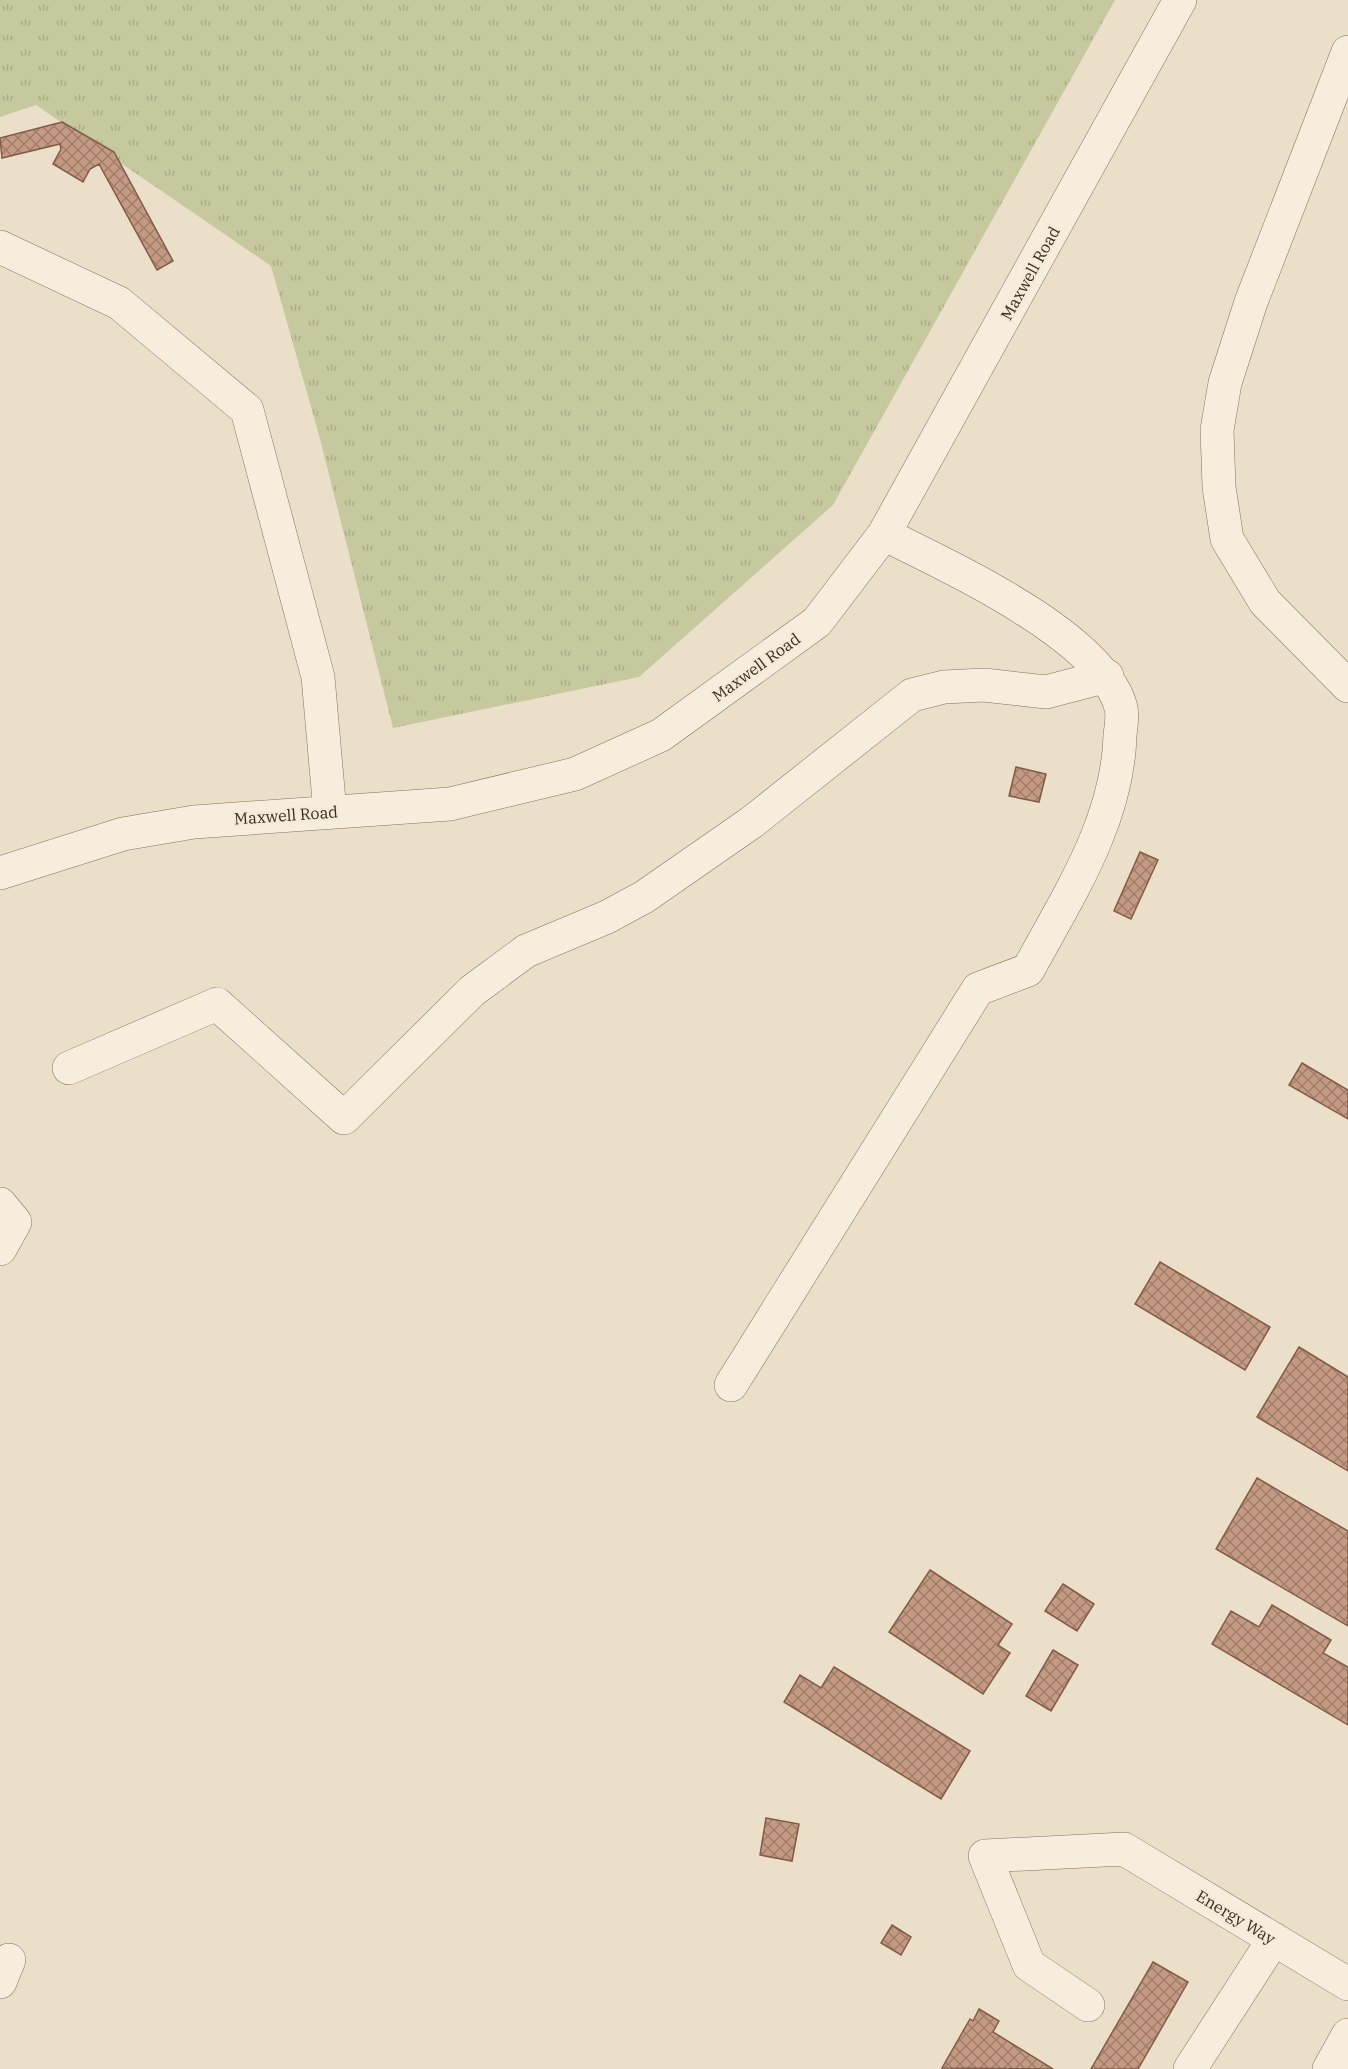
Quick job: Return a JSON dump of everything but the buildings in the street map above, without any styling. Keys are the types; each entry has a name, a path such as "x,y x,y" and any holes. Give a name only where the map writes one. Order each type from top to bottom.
{"street":[{"name":"Maxwell Road","path":"0,873 123,834 194,822 450,804 575,774 661,735 817,622 884,534 1180,0"},
{"path":"1348,52 1251,302 1225,383 1217,430 1219,487 1227,539 1266,602 1348,686"},
{"path":"0,247 119,303 247,410 318,677 330,812"},
{"path":"731,1385 978,989 1028,970 1087,861 1107,811 1120,751 1121,708 1107,676 1030,611 884,534"},
{"path":"69,1068 216,1005 344,1118 472,991 508,964 526,951 607,917 644,897 752,822 912,695 944,687 984,685 1046,692 1107,676"},
{"path":"0,1204 15,1222 0,1250"},
{"name":"Energy Way","path":"1088,2005 1029,1965 985,1856 1124,1849 1348,1984"},
{"path":"1190,2069 1274,1940"},
{"path":"1329,2069 1348,2035"}],"green space":[{"path":"0,0 1115,0 833,505 639,677 393,728 319,435 271,266 36,105 0,117"}]}
